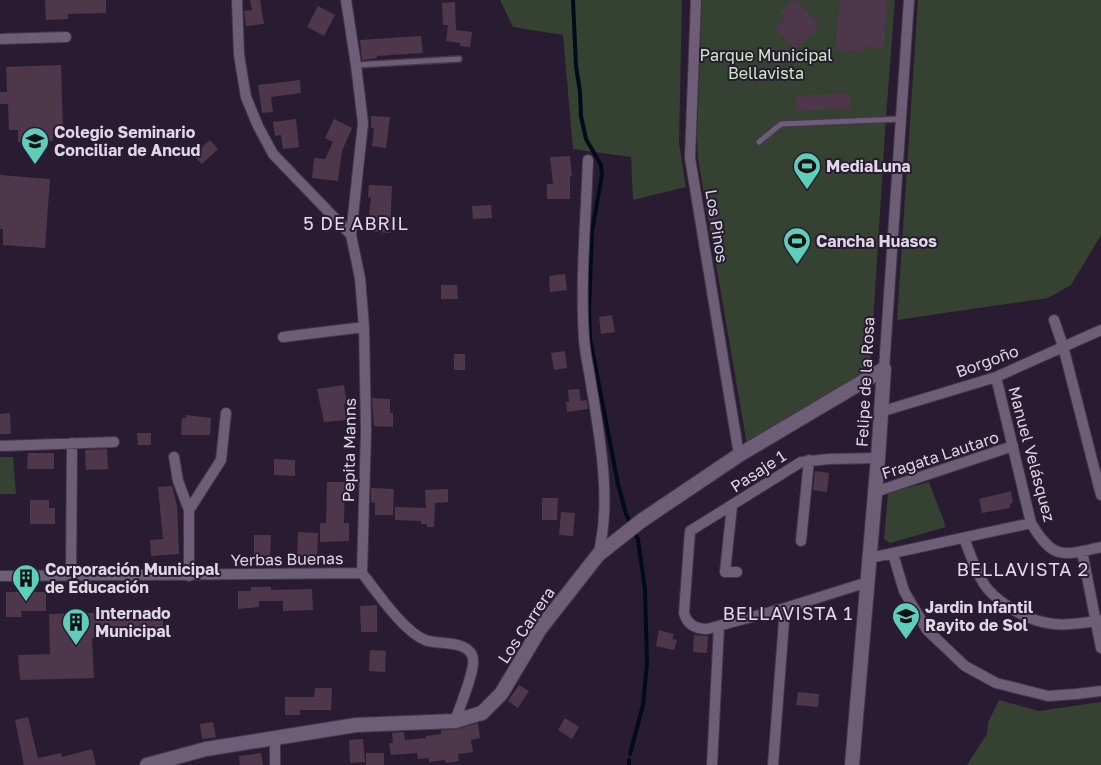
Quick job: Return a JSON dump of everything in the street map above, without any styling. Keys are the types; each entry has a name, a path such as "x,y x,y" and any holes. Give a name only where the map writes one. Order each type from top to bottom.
{"street":[{"path":"236,0 240,64 246,96 258,126 273,154 351,235"},
{"path":"346,0 356,65 362,123 351,235"},
{"name":"Los Pinos","path":"696,0 690,158 739,455"},
{"name":"Felipe de la Rosa","path":"852,765 878,458 908,0"},
{"path":"0,39 66,37"},
{"path":"588,160 583,298 584,340 598,424 605,509 602,539 598,555"},
{"name":"Pepita Manns","path":"351,235 360,278 364,327 366,431 362,573"},
{"path":"1054,320 1063,346 1101,496"},
{"path":"283,337 364,327"},
{"name":"Borgoño","path":"880,412 996,377 1101,330"},
{"name":"Los Carrera","path":"147,765 206,749 356,724 455,721 482,713 496,700 527,654 540,630 598,555 641,521 739,455 884,370"},
{"name":"Manuel Velásquez","path":"996,377 1031,523 1040,538 1056,552 1082,551"},
{"path":"190,510 221,460 226,413"},
{"path":"0,446 114,442"},
{"path":"71,576 72,443"},
{"name":"Fragata Lautaro","path":"875,492 1013,446"},
{"path":"174,457 178,481 190,510 189,576"},
{"name":"Pasaje 1","path":"719,626 700,629 686,621 683,605 690,531 792,466 810,460 878,458"},
{"path":"801,541 810,460"},
{"path":"732,506 725,572 738,572"},
{"path":"870,558 1031,523"},
{"path":"964,538 985,585 998,600 1013,610 1031,620 1052,625 1074,625 1098,621"},
{"path":"1101,547 1082,551 1098,621 1101,648"},
{"path":"893,554 904,591 927,630 966,666 996,683 1048,696 1101,690"},
{"name":"Yerbas Buenas","path":"0,576 189,576 362,573 396,616 414,634 425,640 460,646 467,649 472,655 474,663 455,721"},
{"path":"712,765 719,626 868,582"},
{"path":"773,765 785,608"},
{"path":"275,738 275,765"}],"lane":[{"path":"356,65 459,58"},
{"path":"759,142 780,124 900,119"}],"green space":[{"path":"500,0 682,0 679,143 686,187 633,200 631,157 573,149 563,35 513,27"},
{"name":"Cancha Huasos","path":"702,0 895,0 870,371 747,445 698,159 697,136"},
{"path":"918,0 1101,0 1101,235 1071,285 1048,298 897,320"},
{"path":"0,457 13,457 16,494 0,494"},
{"path":"929,482 946,527 890,543 884,539 888,493"},
{"path":"999,700 1039,711 1101,702 1101,765 967,765 987,734 988,723"}],"building":[{"path":"45,0 106,0 106,13 68,14 68,19 46,20"},
{"path":"250,0 260,0 264,24 246,26 244,11 252,10"},
{"path":"793,0 796,0 820,26 795,50 775,28 785,19 779,13"},
{"path":"840,0 887,0 884,48 863,46 863,53 835,50"},
{"path":"455,2 456,30 472,32 470,47 446,41 448,25 443,25 442,3"},
{"path":"318,6 335,15 324,36 307,27"},
{"path":"421,36 423,53 377,56 377,58 362,60 360,40"},
{"path":"61,65 63,130 53,130 53,141 18,142 18,130 9,130 8,104 0,104 0,92 7,92 6,67"},
{"path":"300,80 301,93 271,97 273,112 262,113 258,85"},
{"path":"850,93 851,108 795,111 795,96"},
{"path":"371,116 390,117 386,148 372,146 374,128 371,128"},
{"path":"296,119 299,147 283,149 281,135 275,136 273,122"},
{"path":"334,119 352,128 342,151 338,181 312,178 314,158 325,159 333,142 325,138"},
{"path":"210,140 218,149 202,164 193,155"},
{"path":"570,156 572,176 570,177 570,199 547,199 547,184 553,184 550,157"},
{"path":"0,175 50,179 45,248 3,245 3,229 0,229"},
{"path":"369,185 392,186 390,233 367,231 371,198 368,197"},
{"path":"491,205 492,218 473,219 472,206"},
{"path":"565,274 567,290 550,292 549,276"},
{"path":"441,285 457,285 458,299 441,299"},
{"path":"612,315 615,332 601,334 599,317"},
{"path":"565,351 567,368 554,370 551,353"},
{"path":"454,354 465,354 465,370 454,370"},
{"path":"344,385 347,404 344,404 346,420 324,422 317,389"},
{"path":"579,389 581,401 587,400 588,409 567,412 566,402 569,402 568,390"},
{"path":"372,398 390,399 393,427 374,426"},
{"path":"10,413 11,434 0,434 0,414"},
{"path":"186,415 211,418 210,435 181,435 182,418 186,418"},
{"path":"137,433 151,433 151,445 138,445"},
{"path":"107,449 108,469 86,470 85,450"},
{"path":"28,453 54,453 54,469 27,469"},
{"path":"274,459 295,460 295,476 274,475"},
{"path":"815,471 829,473 827,492 813,490"},
{"path":"327,482 345,482 344,523 349,523 349,541 320,542 320,523 326,523"},
{"path":"172,486 177,505 179,554 151,556 150,540 163,539 158,487"},
{"path":"371,488 394,489 393,515 375,515 375,503 371,502"},
{"path":"448,489 448,502 435,503 434,527 427,527 427,524 421,524 421,521 395,520 395,507 426,508 425,490"},
{"path":"1011,491 1013,503 1010,504 1010,508 982,513 979,499"},
{"path":"542,498 558,498 557,520 542,520"},
{"path":"30,500 49,500 49,508 55,508 55,524 30,524"},
{"path":"561,512 575,513 573,536 559,535"},
{"path":"298,532 318,533 317,557 297,556"},
{"path":"254,535 271,535 270,556 254,556"},
{"path":"251,587 271,587 271,590 312,589 313,610 283,611 283,601 259,601 259,607 238,609 238,591 251,591"},
{"name":"Corporación Municipal de Educación","path":"6,592 46,592 46,611 21,611 22,617 6,617"},
{"path":"377,605 377,632 361,632 360,606"},
{"name":"Internado Municipal","path":"163,611 163,636 92,638 94,678 20,680 18,655 50,654 49,614"},
{"path":"659,630 674,634 672,639 677,640 674,650 656,646"},
{"path":"694,635 708,636 707,653 693,652"},
{"path":"370,650 386,651 385,672 369,671"},
{"path":"519,685 529,691 518,708 508,701"},
{"path":"315,688 332,688 331,710 300,710 300,715 285,715 285,697 314,697"},
{"path":"798,692 819,694 818,707 796,705"},
{"path":"28,717 38,758 61,753 62,757 92,749 96,765 24,765 15,720"},
{"path":"565,718 579,727 572,739 558,730"},
{"path":"213,722 216,737 202,739 200,724"},
{"path":"478,723 480,738 471,740 473,752 458,754 459,761 446,763 445,760 429,762 429,758 418,759 417,753 391,755 389,743 393,743 392,733 404,732 405,740 426,738 426,736 441,734 441,730 457,729"},
{"path":"363,739 365,762 350,763 349,740"},
{"path":"261,753 263,765 240,765 239,756"},
{"path":"366,753 384,753 384,765 366,765"}],"waterway":[{"path":"573,0 576,66 581,116 586,139 601,165 602,175 592,231 589,308 590,339 618,484 626,514 631,524"},
{"path":"630,754 643,705 647,663 645,589 638,540 634,530"},
{"path":"629,760 629,765"}],"place":[{"name":"Colegio Seminario Conciliar de Ancud","path":"35,165"},
{"name":"MediaLuna","path":"807,190"},
{"name":"Cancha Huasos","path":"797,265"},
{"name":"Corporación Municipal de Educación","path":"26,602"},
{"name":"Jardin Infantil Rayito de Sol","path":"906,640"},
{"name":"Internado Municipal","path":"76,646"}],"district":[{"name":"5 DE ABRIL","path":"356,223"},
{"name":"BELLAVISTA 2","path":"1023,569"},
{"name":"BELLAVISTA 1","path":"788,613"}],"park label":[{"name":"Parque Municipal Bellavista","path":"766,64"}]}
